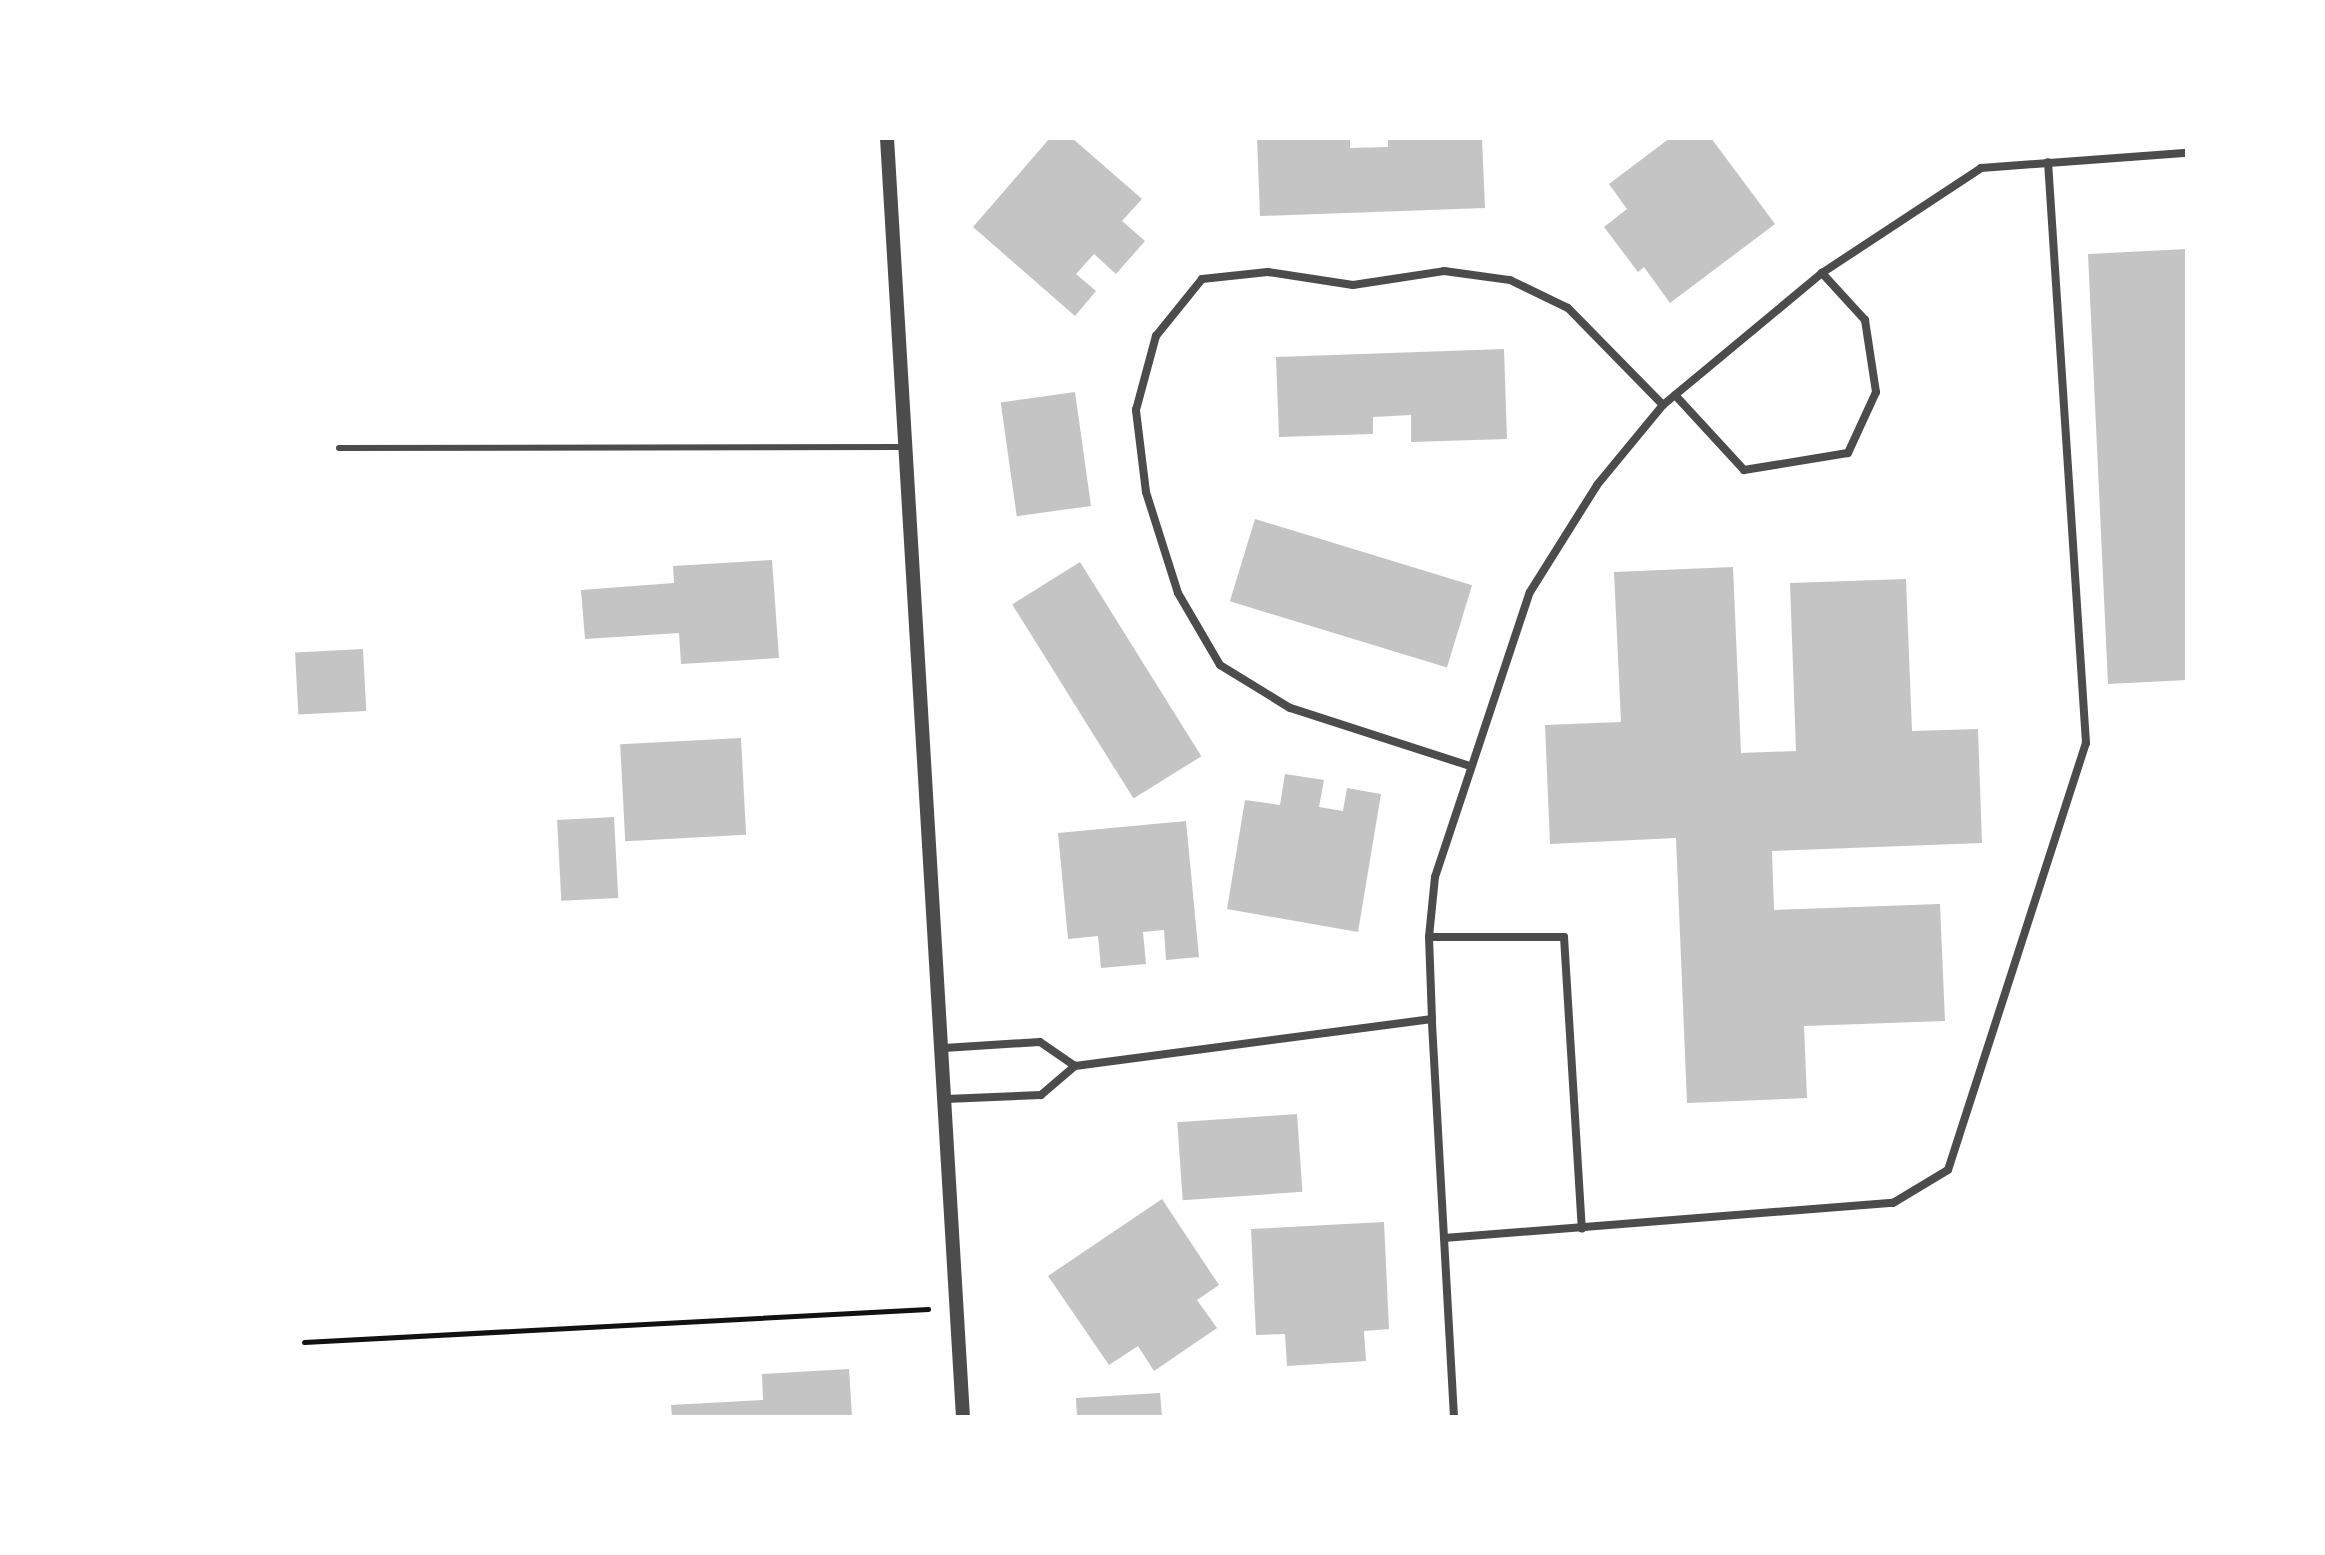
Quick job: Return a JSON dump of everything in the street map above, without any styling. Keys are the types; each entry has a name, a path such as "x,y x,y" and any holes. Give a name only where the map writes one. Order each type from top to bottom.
{"street":[{"path":"887,138 944,1048 963,1417"},
{"path":"1454,1417 1429,937 1435,877 1530,592 1597,485 1663,405 1822,273 1981,168 2187,153"},
{"path":"1444,1238 1893,1203 1948,1170 2086,743 2048,162"},
{"path":"1470,766 1290,708 1220,665 1178,593 1146,492 1136,410 1156,336 1202,279 1268,272 1353,285 1444,271 1510,280 1568,308 1663,405"},
{"path":"1675,395 1744,470 1848,453 1876,392 1865,320 1822,273"},
{"path":"1429,937 1564,937 1582,1228"},
{"path":"946,1099 1041,1095 1075,1066 1432,1019"},
{"path":"944,1048 1040,1042 1075,1066"}],"lane":[{"path":"339,448 907,447"}],"path":[{"path":"304,1342 957,1308"}],"building":[{"path":"1050,138 1072,138 1142,199 1122,221 1145,241 1116,274 1094,254 1076,274 1096,291 1075,316 973,227"},
{"path":"1257,138 1350,138 1350,148 1388,147 1388,138 1482,138 1485,208 1260,216"},
{"path":"1670,138 1711,138 1775,224 1670,303 1644,267 1638,272 1604,227 1627,209 1609,184"},
{"path":"2187,249 2187,680 2108,684 2088,254"},
{"path":"1504,349 1507,439 1411,442 1411,415 1373,417 1373,434 1279,437 1276,357"},
{"path":"1075,392 1091,506 1017,516 1001,402"},
{"path":"1255,519 1472,585 1447,668 1230,601"},
{"path":"772,560 779,658 681,664 679,633 585,639 581,590 674,583 673,566"},
{"path":"1080,562 1201,756 1134,799 1012,604"},
{"path":"1733,567 1741,753 1796,751 1790,583 1906,579 1912,731 1978,729 1982,843 1772,851 1774,910 1940,904 1945,1021 1804,1026 1807,1098 1687,1103 1676,838 1550,844 1545,725 1621,722 1614,572"},
{"path":"363,649 366,711 298,714 295,653"},
{"path":"741,738 746,835 625,841 620,744"},
{"path":"1285,774 1324,780 1319,807 1343,811 1347,788 1381,794 1358,932 1227,909 1245,800 1280,805"},
{"path":"614,817 618,898 561,901 557,820"},
{"path":"1186,821 1199,957 1166,960 1164,930 1143,932 1146,964 1101,968 1098,936 1068,939 1058,833"},
{"path":"1297,1114 1302,1192 1183,1200 1177,1122"},
{"path":"1162,1199 1219,1285 1197,1300 1217,1328 1154,1371 1138,1346 1109,1365 1048,1276"},
{"path":"1384,1222 1389,1329 1364,1331 1366,1361 1287,1366 1285,1334 1256,1335 1251,1229"},
{"path":"849,1369 852,1417 672,1417 671,1405 763,1400 762,1374"},
{"path":"1160,1393 1162,1417 1077,1417 1076,1398"}]}
